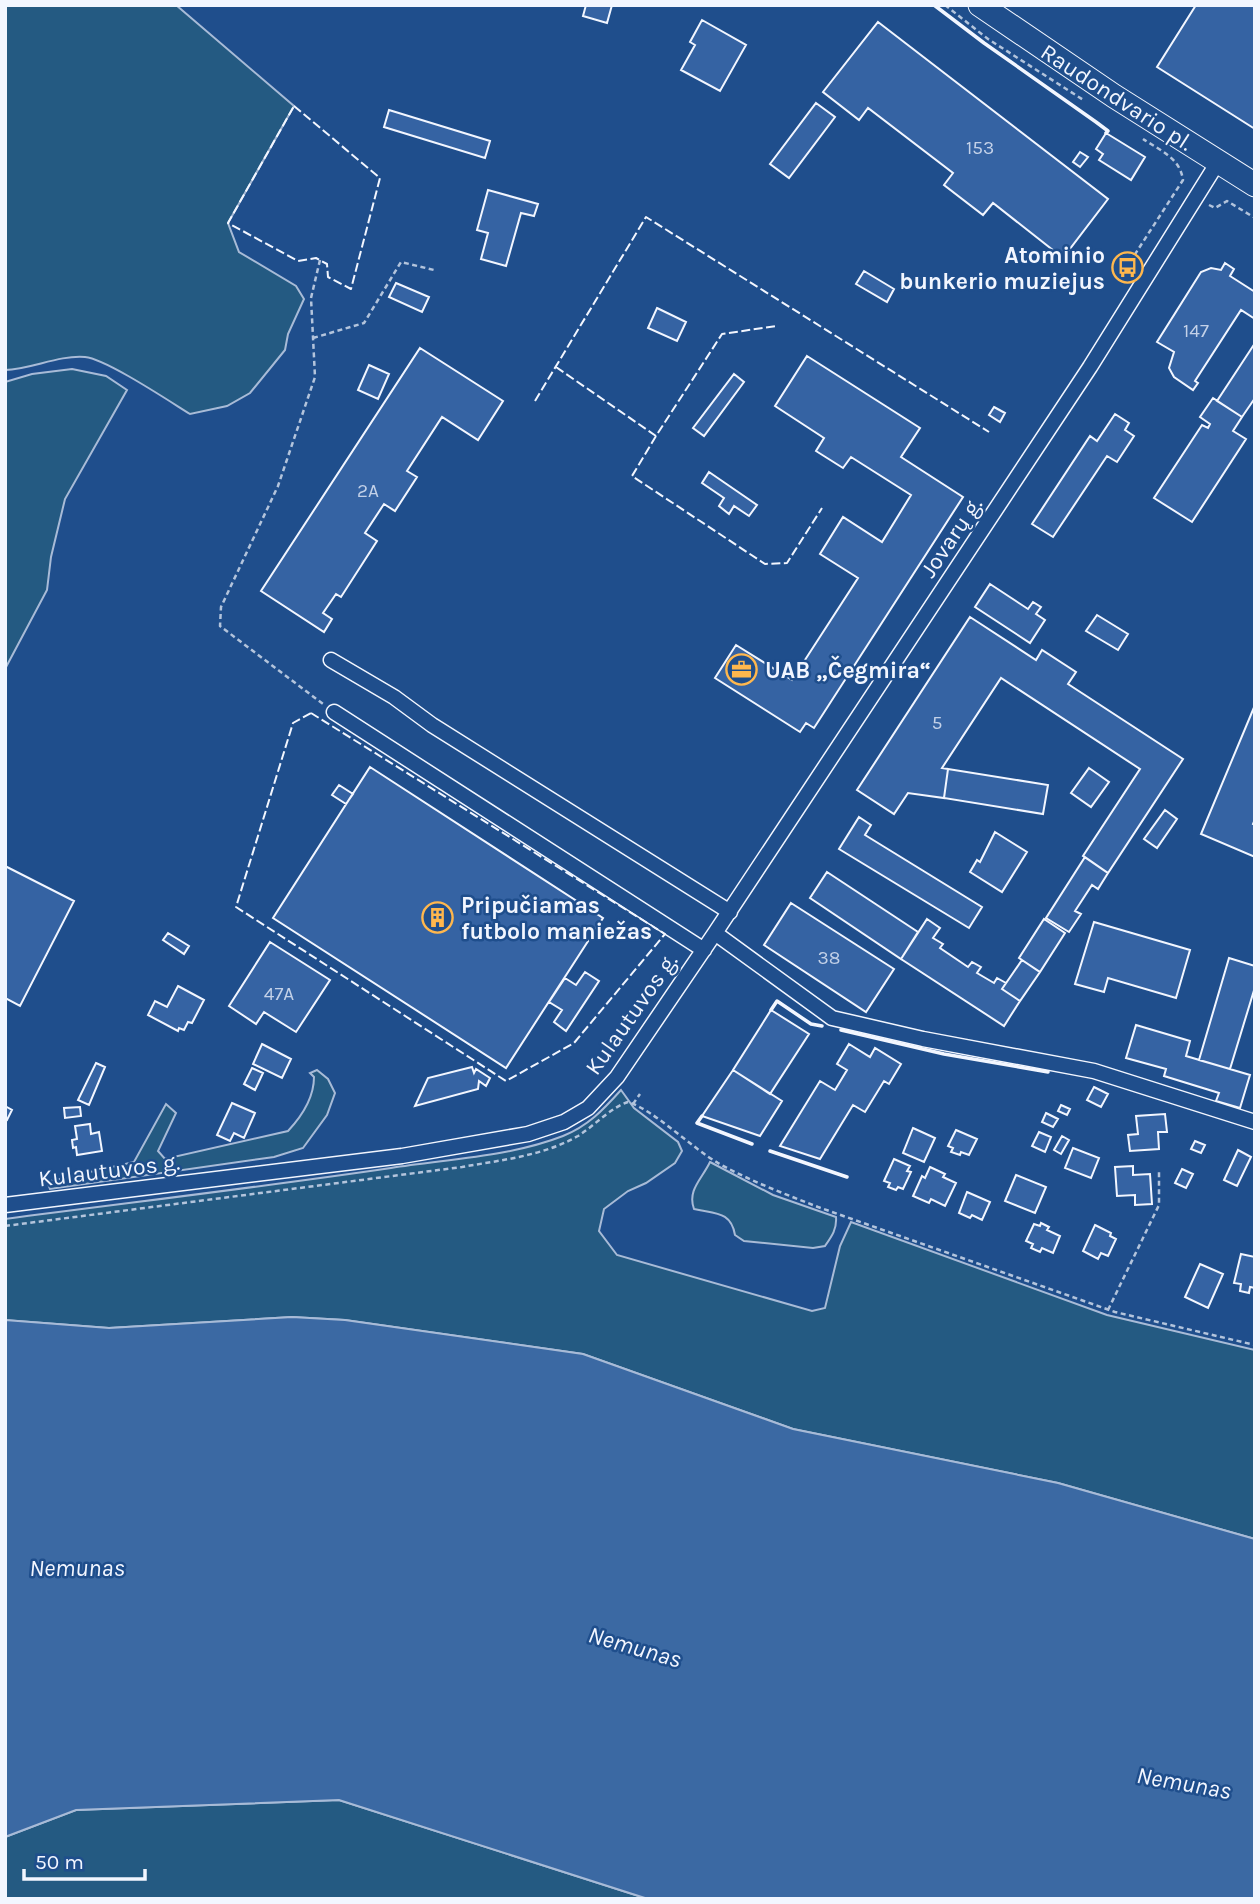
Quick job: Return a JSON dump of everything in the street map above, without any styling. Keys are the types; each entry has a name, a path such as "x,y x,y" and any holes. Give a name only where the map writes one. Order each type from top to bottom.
{"main road":[{"name":"Raudondvario pl.","path":"980,5 1114,96 1255,185"}],"street":[{"name":"Jovarų g.","path":"715,933 1090,367 1218,162"},
{"path":"331,660 394,697 432,725 730,912"},
{"path":"334,712 704,950"},
{"path":"715,933 832,1018 923,1039 1094,1070 1255,1122"},
{"name":"Kulautuvos g.","path":"5,1205 402,1156 528,1134 564,1122 588,1108 608,1088 715,933"}],"path":[{"path":"945,5 988,39 1094,107"},
{"path":"1130,262 1183,180 1182,169 1176,160 1141,138"},
{"path":"1197,198 1215,208 1227,201 1255,218"},
{"path":"320,260 311,298 315,377 278,486 221,607 220,626 334,712"},
{"path":"313,338 363,323 401,262 433,270"},
{"path":"633,1104 640,1094"},
{"path":"5,1226 462,1167 525,1156 578,1136 623,1104 633,1104 718,1163 775,1190 1108,1310 1255,1345"},
{"path":"1108,1310 1159,1205 1159,1171"}],"shaded area":[{"path":"5,5 176,5 294,106 228,223 239,252 296,286 304,299 288,334 285,350 250,393 227,406 190,414 122,372 95,359 65,358 5,370"},
{"path":"72,369 106,376 127,390 65,499 51,557 47,590 5,669 5,382 32,374"},
{"path":"317,1070 328,1079 335,1093 327,1115 303,1148 274,1157 50,1189 48,1184 51,1181 134,1162 166,1104 176,1113 158,1151 165,1159 288,1131 306,1106 314,1077 310,1073"},
{"path":"621,1090 634,1108 678,1142 682,1151 675,1163 604,1209 599,1231 617,1255 812,1311 825,1308 840,1246 851,1222 1107,1315 1255,1350 1255,1539 1058,1483 793,1429 583,1354 345,1320 292,1317 109,1328 5,1320 5,1219 294,1182 521,1149 563,1136 580,1127 601,1111"},
{"path":"710,1162 773,1195 836,1217 832,1236 825,1246 813,1248 744,1241 735,1235 726,1218 694,1209 694,1190"},
{"path":"339,1800 648,1899 5,1899 5,1837 76,1810"}],"water":[{"name":"Nemunas","path":"292,1317 345,1320 583,1354 793,1429 1058,1483 1255,1539 1255,1899 648,1899 339,1800 76,1810 5,1837 5,1320 109,1328"}],"building":[{"path":"586,5 612,5 607,23 583,16"},
{"path":"1196,5 1255,5 1255,129 1157,67"},
{"path":"702,20 746,45 720,91 681,70 695,45 690,42"},
{"path":"878,22 1108,199 1063,258 993,203 983,215 944,185 953,173 868,108 859,120 823,92"},
{"path":"816,103 835,117 789,178 770,164"},
{"path":"389,110 490,141 485,158 384,127"},
{"path":"1106,133 1145,157 1131,180 1099,160 1103,154 1096,149"},
{"path":"1080,152 1088,157 1080,167 1073,162"},
{"path":"488,190 538,204 534,216 521,213 506,266 481,259 488,233 477,230"},
{"path":"1225,263 1234,269 1230,276 1255,292 1255,319 1241,310 1195,381 1198,383 1193,390 1174,377 1169,368 1174,352 1157,342 1201,272 1211,268 1221,270"},
{"path":"864,271 894,289 887,302 856,284"},
{"path":"396,283 429,297 422,312 389,297"},
{"path":"657,308 686,322 677,341 648,328"},
{"path":"1255,343 1255,398 1242,417 1217,401"},
{"path":"420,348 503,401 478,440 442,417 407,471 417,477 395,511 384,504 365,533 377,541 341,597 336,594 323,613 332,619 324,632 261,591"},
{"path":"807,356 920,428 901,457 963,497 814,728 806,723 800,732 715,678 736,645 792,680 858,578 820,554 843,517 882,542 911,495 851,457 843,468 816,451 824,438 775,406"},
{"path":"369,365 389,374 378,399 358,390"},
{"path":"734,374 744,382 704,436 693,428"},
{"path":"1213,398 1242,417 1233,431 1246,439 1192,522 1154,498 1202,425 1208,428 1210,424 1200,417"},
{"path":"994,407 1005,413 1000,422 989,415"},
{"path":"1115,414 1129,423 1125,430 1134,436 1117,462 1107,456 1053,537 1032,524 1090,436 1097,441"},
{"path":"709,472 757,505 749,516 734,506 729,514 719,506 724,498 702,483"},
{"path":"990,584 1028,609 1033,602 1041,607 1036,614 1045,620 1030,643 975,607"},
{"path":"1097,615 1128,634 1118,650 1086,631"},
{"path":"970,617 1036,660 1042,650 1076,672 1068,684 1183,759 1108,873 1083,856 1140,769 1001,678 942,768 948,769 944,798 908,793 894,814 857,790"},
{"path":"1255,705 1253,824 1255,857 1201,834"},
{"name":"Pripučiamas futbolo maniežas","path":"370,767 603,918 506,1068 273,918"},
{"path":"1089,768 1109,782 1091,807 1071,793"},
{"path":"948,769 1048,785 1043,814 944,798"},
{"path":"339,785 353,794 346,804 332,795"},
{"path":"1165,810 1177,819 1157,848 1144,839"},
{"path":"859,817 871,825 865,835 982,907 969,928 839,849"},
{"path":"995,832 1027,852 1002,892 970,872 977,860 980,862"},
{"path":"1085,857 1108,873 1098,889 1092,885 1075,911 1081,914 1069,932 1046,918"},
{"path":"5,866 74,901 20,1006 5,998"},
{"path":"827,872 918,932 901,959 810,898"},
{"path":"791,903 894,969 866,1012 764,945"},
{"path":"927,919 940,928 933,938 943,944 940,948 968,967 972,962 981,967 977,973 994,983 997,978 1006,983 1002,989 1020,1001 1004,1026 901,959"},
{"path":"1044,919 1065,933 1040,972 1019,958"},
{"path":"1094,922 1190,950 1176,998 1108,978 1104,992 1075,984"},
{"path":"168,933 189,946 184,954 163,940"},
{"path":"270,942 330,980 296,1032 264,1012 256,1024 229,1006"},
{"path":"1229,958 1255,966 1255,987 1230,1069 1199,1060"},
{"path":"1022,960 1040,972 1020,1001 1002,989"},
{"path":"585,972 599,981 566,1031 554,1022 562,1010 549,1002 565,978 576,985"},
{"path":"178,986 204,1000 192,1023 188,1022 184,1030 179,1028 178,1031 148,1015 155,1001 167,1007"},
{"path":"771,1010 809,1034 770,1094 733,1070"},
{"path":"1136,1025 1190,1041 1186,1056 1250,1075 1240,1108 1216,1101 1219,1093 1164,1076 1166,1069 1126,1058"},
{"path":"262,1044 291,1059 282,1078 253,1064"},
{"path":"849,1044 870,1057 875,1048 901,1064 889,1084 884,1081 865,1112 853,1105 820,1159 780,1146 820,1081 835,1090 847,1070 837,1064"},
{"path":"96,1063 105,1067 89,1105 78,1100"},
{"path":"472,1067 474,1073 476,1069 490,1078 486,1086 479,1081 478,1089 415,1106 428,1078"},
{"path":"252,1068 263,1073 255,1090 244,1084"},
{"path":"733,1070 782,1101 760,1136 702,1116"},
{"path":"1094,1087 1108,1094 1101,1107 1087,1100"},
{"path":"232,1103 255,1113 244,1138 234,1133 230,1141 217,1135"},
{"path":"1061,1105 1070,1109 1067,1115 1058,1111"},
{"path":"5,1106 12,1110 7,1120 5,1119"},
{"path":"80,1107 81,1116 65,1118 64,1108"},
{"path":"1046,1113 1058,1119 1053,1127 1042,1122"},
{"path":"1165,1114 1167,1132 1158,1132 1159,1149 1130,1151 1128,1135 1138,1134 1136,1116"},
{"path":"90,1124 91,1134 99,1132 102,1151 77,1155 72,1140 77,1139 75,1126"},
{"path":"913,1128 935,1138 924,1162 903,1153"},
{"path":"956,1130 977,1139 969,1155 951,1152 953,1148 948,1146"},
{"path":"1039,1132 1051,1137 1045,1152 1032,1146"},
{"path":"1062,1136 1069,1140 1061,1154 1054,1150"},
{"path":"1195,1141 1205,1145 1201,1153 1191,1149"},
{"path":"1073,1148 1099,1158 1091,1178 1065,1168"},
{"path":"1238,1150 1251,1157 1237,1186 1224,1180"},
{"path":"894,1159 910,1166 907,1171 911,1172 903,1189 888,1187 890,1183 884,1181"},
{"path":"1133,1166 1133,1175 1150,1174 1152,1204 1135,1205 1135,1195 1117,1196 1115,1167"},
{"path":"930,1167 956,1183 945,1206 931,1199 929,1203 913,1196 922,1176 925,1178"},
{"path":"1182,1169 1193,1174 1186,1188 1175,1183"},
{"path":"1016,1175 1046,1187 1035,1213 1005,1201"},
{"path":"967,1192 990,1202 982,1220 959,1213"},
{"path":"1041,1223 1049,1227 1047,1230 1060,1236 1053,1253 1042,1248 1040,1252 1031,1248 1033,1244 1026,1241 1034,1224 1040,1226"},
{"path":"1095,1225 1111,1233 1110,1236 1116,1239 1108,1256 1101,1253 1098,1259 1083,1251"},
{"path":"1241,1254 1255,1257 1255,1288 1250,1287 1249,1293 1240,1291 1241,1284 1234,1283"},
{"path":"1200,1264 1223,1274 1208,1308 1185,1297"}],"fence":[{"path":"294,106 380,178 351,289 328,277 327,264 316,258 298,261 228,223 294,106"},
{"path":"535,401 646,217 989,432"},
{"path":"556,367 656,436 722,334 776,326"},
{"path":"656,436 632,476 765,564 787,563 822,508"},
{"path":"311,713 665,934 574,1043 506,1081 236,907 293,723 311,713"}],"wall":[{"path":"934,5 1096,122 1108,131 1106,133"},
{"path":"771,1010 777,1001 811,1024 822,1026"},
{"path":"841,1030 944,1054 1048,1072"},
{"path":"702,1116 697,1123 752,1144"},
{"path":"770,1151 847,1177"}],"place":[{"name":"Atominio bunkerio muziejus","path":"1128,268"},
{"name":"UAB „Čegmira“","path":"742,670"},
{"name":"Pripučiamas futbolo maniežas","path":"438,918"}]}
